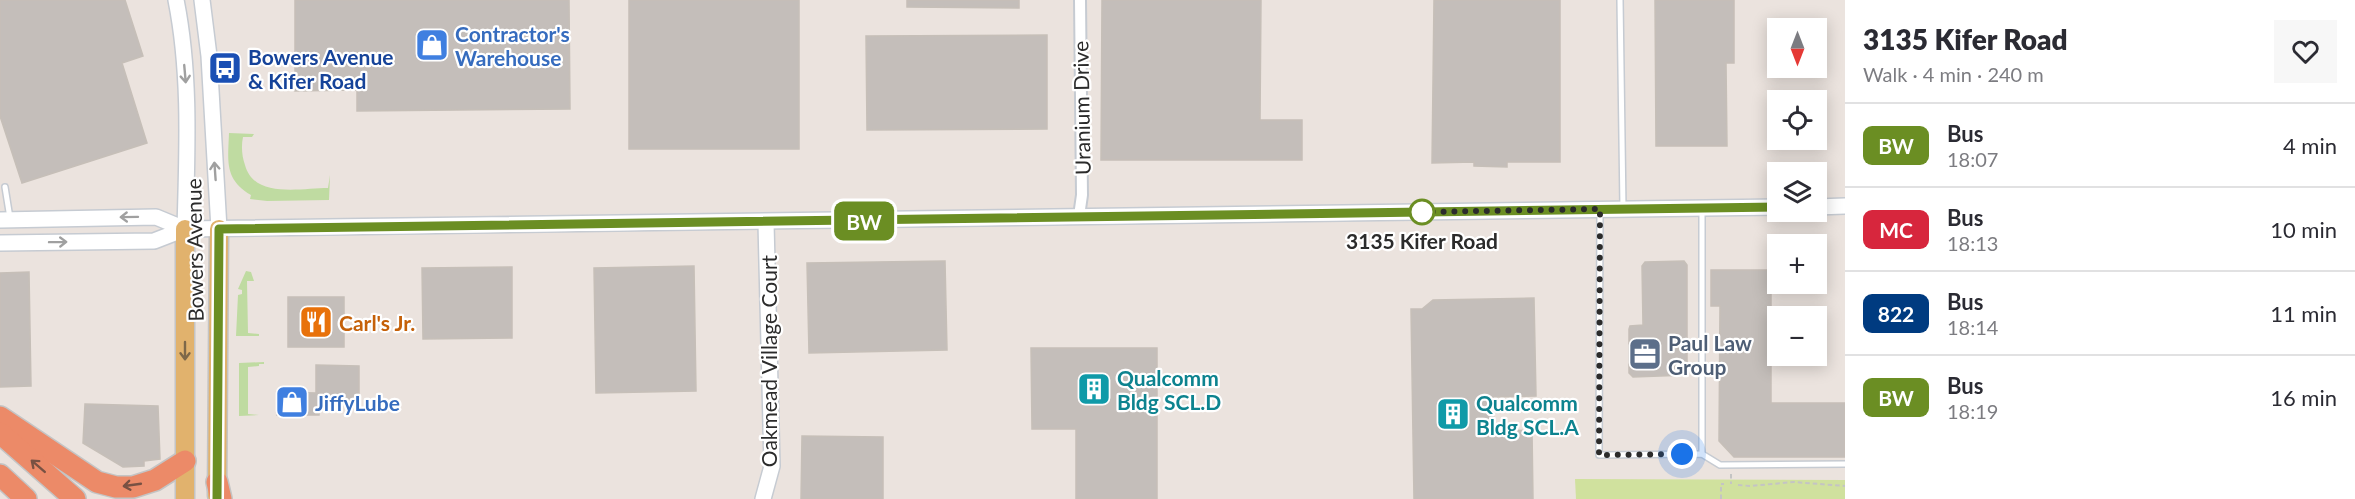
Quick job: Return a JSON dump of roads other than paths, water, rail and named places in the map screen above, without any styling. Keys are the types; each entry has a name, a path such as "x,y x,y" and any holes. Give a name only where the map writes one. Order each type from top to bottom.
{"highway":[{"path":"0,417 97,482 116,487 133,487 153,481 185,462"},
{"path":"0,433 75,499"},
{"path":"0,475 26,499"}],"main road":[{"name":"Bowers Avenue","path":"176,0 186,84 185,499"},
{"name":"Bowers Avenue","path":"202,0 209,56 219,229 219,494"},
{"path":"1827,207 1845,206"},
{"path":"0,243 154,241 185,229 766,223 1079,216 1767,207"},
{"path":"5,219 156,217 185,229"},
{"name":"Oakmead Village Court","path":"764,499 772,466 766,223"}],"street":[{"name":"Uranium Drive","path":"1079,216 1082,195 1080,0"}],"lane":[{"path":"1620,0 1623,209"},
{"path":"5,187 5,219"},
{"path":"1701,208 1702,454"},
{"path":"1600,209 1599,455 1702,454 1720,465 1845,464"}],"place":[{"name":"Contractor's Warehouse","path":"432,45"},
{"name":"Bowers Avenue & Kifer Road","path":"225,68"},
{"name":"3135 Kifer Road","path":"1422,212"},
{"name":"Carl's Jr.","path":"316,322"},
{"name":"Paul Law Group","path":"1645,354"},
{"name":"Qualcomm Bldg SCL.D","path":"1094,389"},
{"name":"JiffyLube","path":"292,402"},
{"name":"Qualcomm Bldg SCL.A","path":"1453,414"}]}
